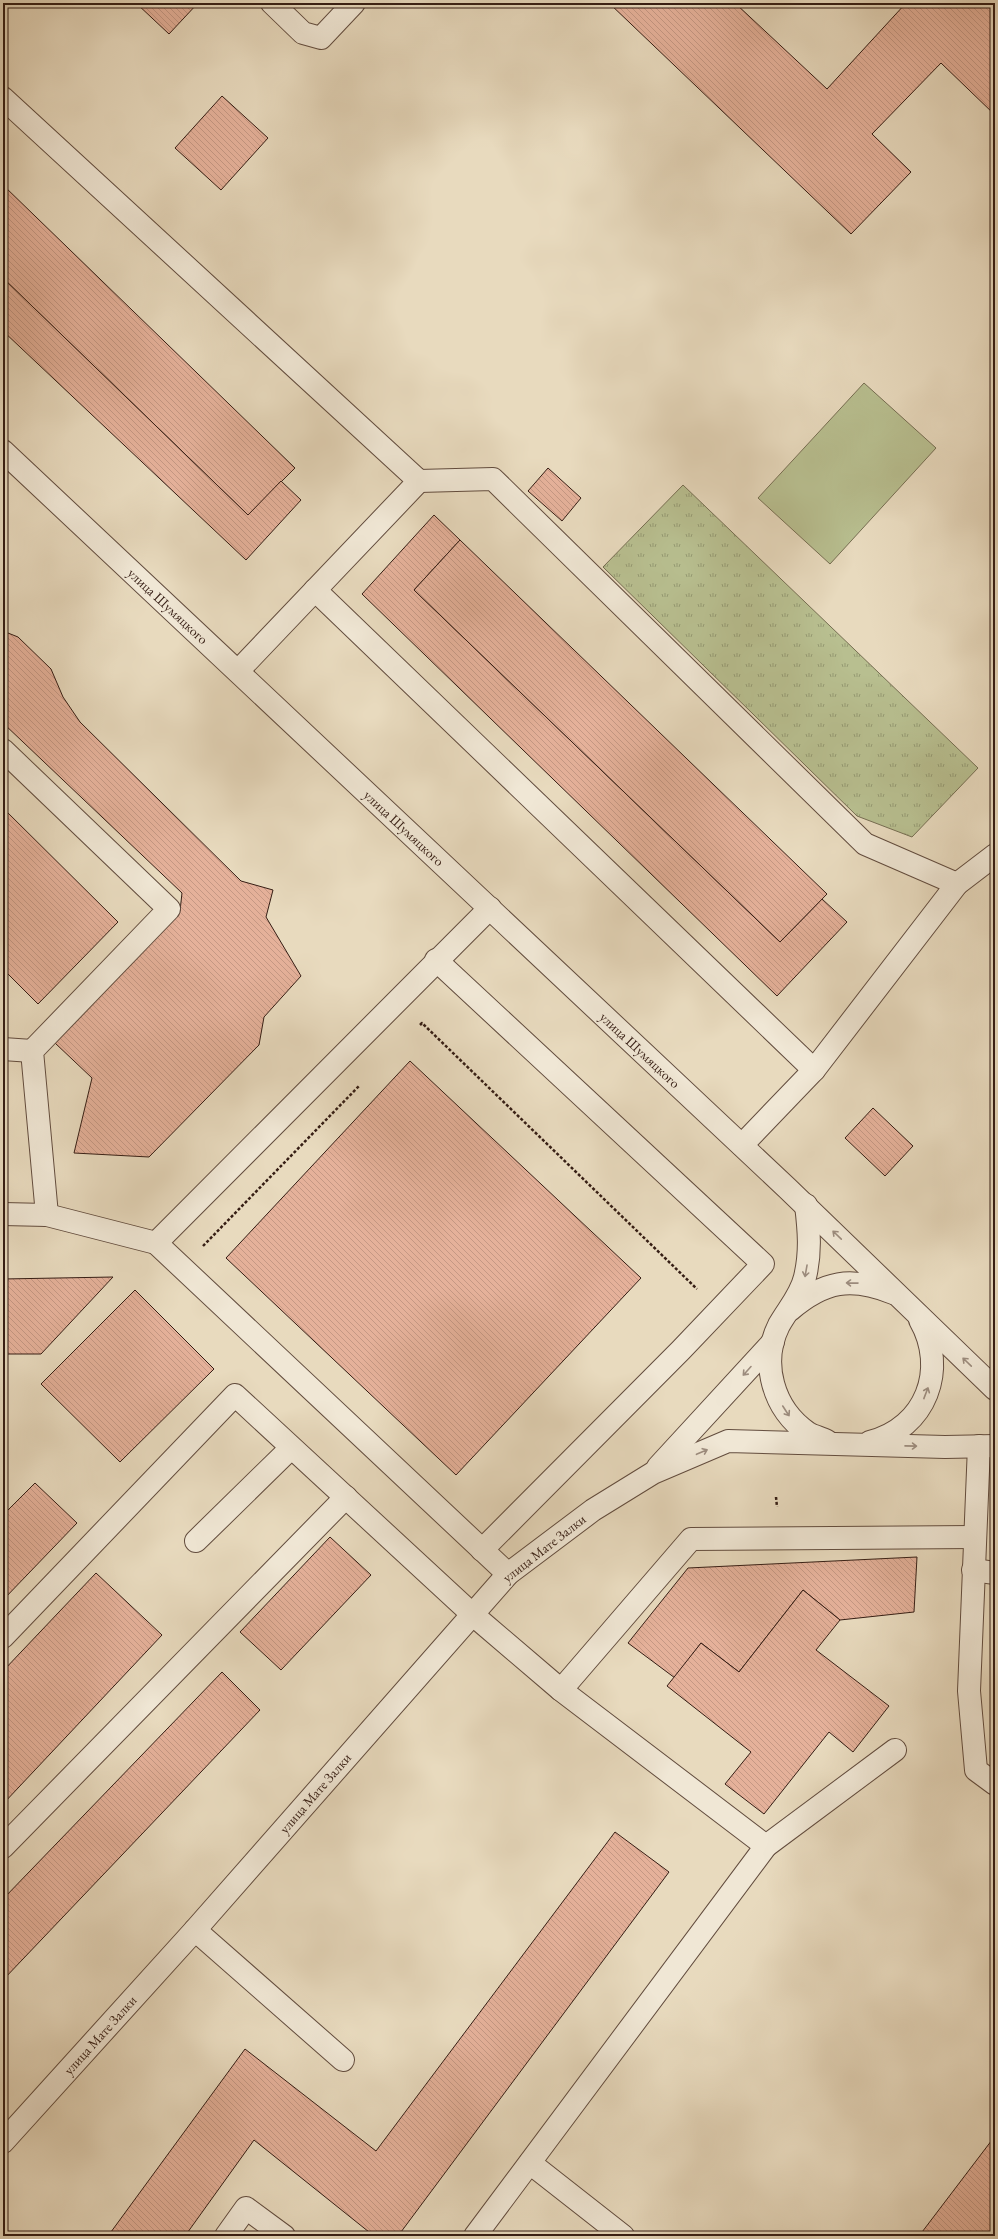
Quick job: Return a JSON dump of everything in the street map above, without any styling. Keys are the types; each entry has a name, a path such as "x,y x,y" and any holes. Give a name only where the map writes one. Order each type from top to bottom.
{"street":[{"path":"272,3 303,33 321,38 354,3"},
{"path":"3,98 419,481 493,479 865,844 957,884"},
{"name":"улица Шумяцкого","path":"6,459 238,671 806,1205 915,1311"},
{"path":"238,671 419,481"},
{"path":"315,590 814,1070"},
{"path":"3,750 169,909 32,1051 47,1215"},
{"path":"742,1145 814,1070 957,884 995,855"},
{"path":"156,1243 436,960 490,908"},
{"path":"436,960 763,1264 482,1550"},
{"path":"3,1049 32,1051"},
{"path":"806,1205 810,1245 805,1278 790,1310 780,1325 773,1342 770,1368 775,1394 788,1416 808,1433 833,1443"},
{"path":"3,1214 47,1215 156,1243 183,1266 508,1574"},
{"path":"790,1310 807,1295 828,1286 850,1282 873,1285 893,1294 915,1311 995,1389"},
{"path":"858,1445 883,1439 905,1425 922,1405 931,1381 932,1355 926,1330 915,1311"},
{"path":"653,1473 773,1342"},
{"path":"3,1637 235,1395 472,1614 561,1690 766,1846"},
{"path":"653,1473 728,1442 987,1446 975,1538 969,1690 976,1770 995,1784"},
{"path":"196,1541 291,1448"},
{"name":"улица Мате Залки","path":"3,2142 195,1930 508,1574 593,1510 653,1473"},
{"path":"3,1847 346,1497"},
{"path":"561,1690 691,1539 975,1538"},
{"path":"973,1570 995,1573"},
{"path":"475,2236 766,1846 895,1750"},
{"path":"195,1930 342,2060"},
{"path":"530,2162 623,2236"},
{"path":"226,2236 246,2208 284,2236"}],"path":[{"path":"416,1029 422,1023 719,1310"},
{"path":"183,1266 366,1080"}],"green space":[{"path":"864,383 936,448 830,564 758,498"},
{"path":"683,485 978,768 912,837 857,816 603,567"}],"building":[{"path":"136,3 198,3 169,34"},
{"path":"609,3 735,3 827,89 906,3 995,3 995,115 941,63 872,134 911,172 851,234"},
{"path":"222,96 268,138 221,190 175,148"},
{"path":"3,185 295,468 248,515 3,278"},
{"path":"3,278 248,515 281,481 301,500 246,560 3,331"},
{"path":"548,468 581,498 562,521 528,491"},
{"path":"434,515 460,540 414,590 780,942 822,899 847,922 777,996 362,594"},
{"path":"460,540 827,894 780,942 414,590"},
{"path":"3,631 18,637 51,669 63,697 80,722 241,881 273,890 266,917 301,976 264,1017 259,1045 149,1157 74,1153 92,1078 55,1043 180,911 182,893 3,723"},
{"path":"3,808 118,922 38,1004 3,969"},
{"path":"410,1061 641,1278 456,1475 226,1258"},
{"path":"873,1108 913,1146 885,1176 845,1138"},
{"path":"113,1277 41,1354 3,1354 3,1279"},
{"path":"135,1290 214,1369 120,1462 41,1384"},
{"path":"35,1483 77,1523 3,1600 3,1515"},
{"path":"330,1537 371,1575 281,1670 240,1632"},
{"path":"917,1557 914,1612 840,1620 803,1590 739,1672 701,1643 675,1678 628,1643 688,1568"},
{"path":"96,1573 162,1635 3,1804 3,1671"},
{"path":"803,1590 840,1620 816,1650 889,1706 853,1752 829,1732 764,1814 725,1784 751,1752 667,1686 701,1643 739,1672"},
{"path":"222,1672 260,1710 3,1980 3,1899"},
{"path":"615,1832 669,1872 398,2236 374,2236 254,2140 185,2236 108,2236 245,2049 376,2151"},
{"path":"995,2136 995,2236 919,2236"}]}
